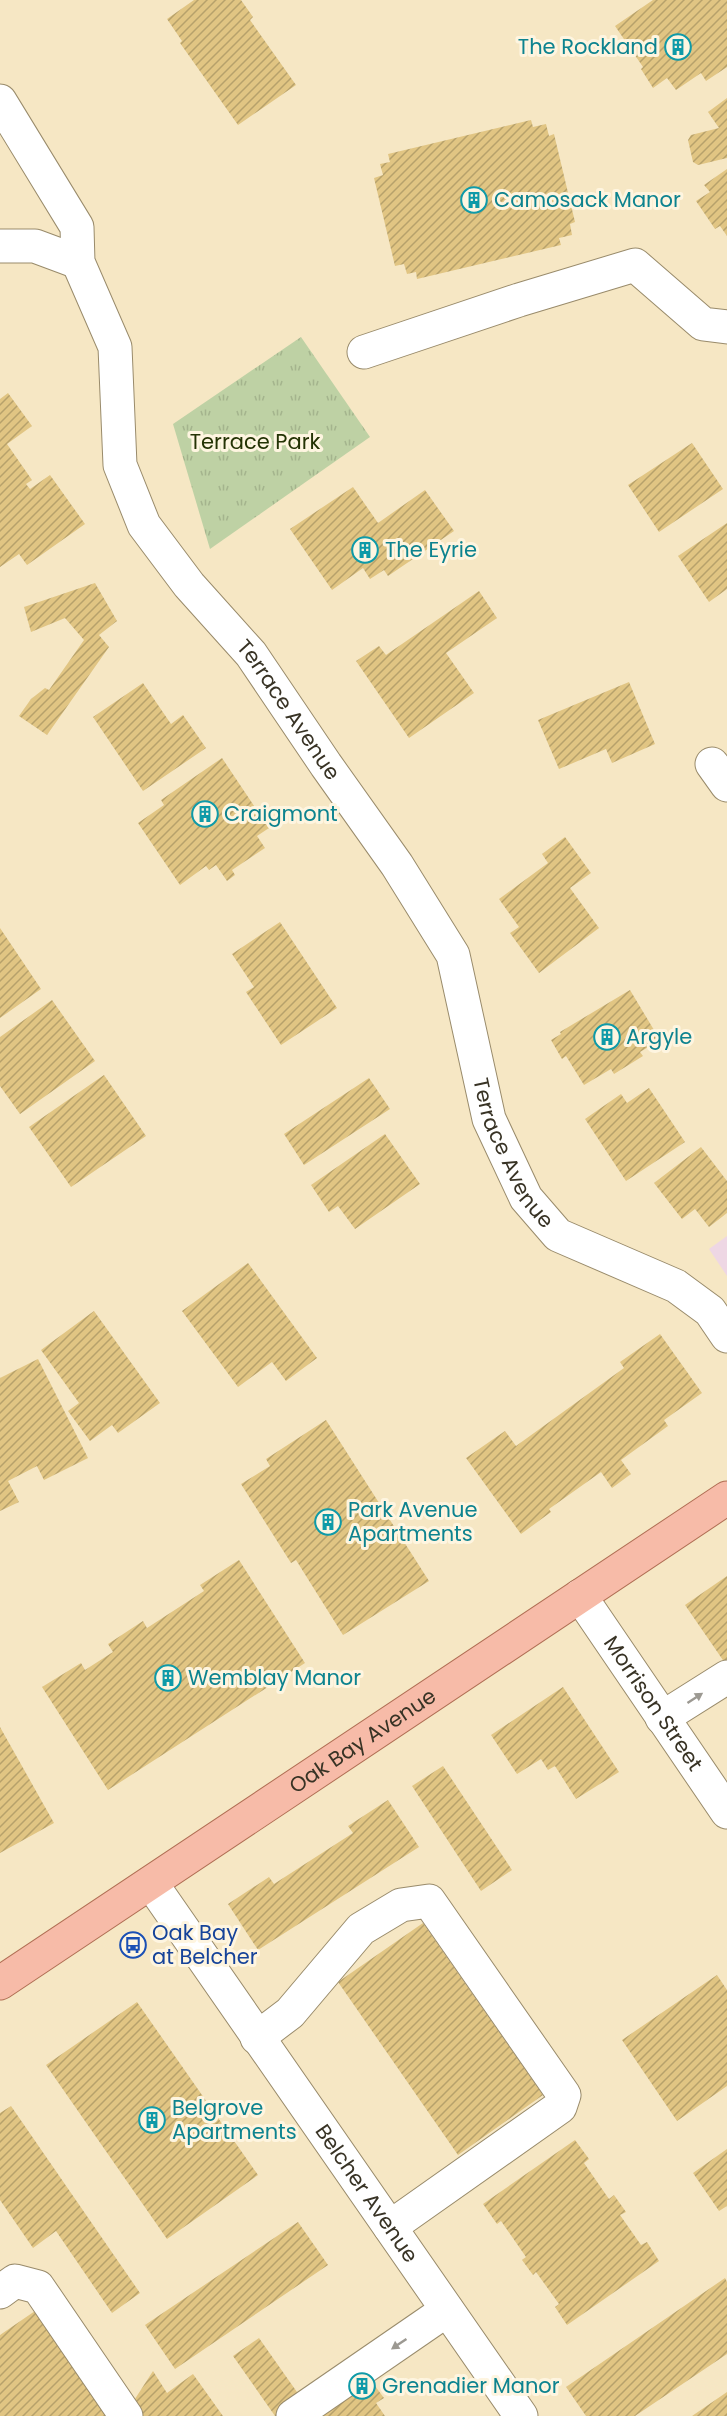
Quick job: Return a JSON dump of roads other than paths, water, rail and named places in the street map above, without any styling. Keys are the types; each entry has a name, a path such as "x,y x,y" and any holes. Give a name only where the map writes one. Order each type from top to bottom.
{"main road":[{"name":"Oak Bay Avenue","path":"0,1983 727,1498"}],"street":[{"name":"Terrace Avenue","path":"0,101 77,227 78,262 115,347 120,465 144,525 189,585 251,654 397,865 453,955 489,1119 526,1198 558,1235 676,1286 710,1311 727,1336"},
{"path":"0,246 35,246 78,262"},
{"path":"364,352 519,300 635,265 703,324 727,327"},
{"name":"Morrison Street","path":"580,1596 727,1812"},
{"path":"662,1718 727,1677"},
{"name":"Belcher Avenue","path":"151,1883 521,2416"},
{"path":"257,2038 290,2013 361,1929 401,1905 429,1901 564,2095 560,2107 390,2227"},
{"path":"0,2292 15,2281 38,2287 126,2416"},
{"path":"293,2416 447,2310"}],"place":[{"name":"The Rockland","path":"678,47"},
{"name":"Camosack Manor","path":"474,200"},
{"name":"The Eyrie","path":"365,550"},
{"name":"Craigmont","path":"205,814"},
{"name":"Argyle","path":"607,1037"},
{"name":"Park Avenue Apartments","path":"328,1522"},
{"name":"Wemblay Manor","path":"168,1678"},
{"name":"Oak Bay at Belcher","path":"133,1945"},
{"name":"Belgrove Apartments","path":"152,2120"},
{"name":"Grenadier Manor","path":"362,2386"}],"park label":[{"name":"Terrace Park","path":"255,442"}]}
